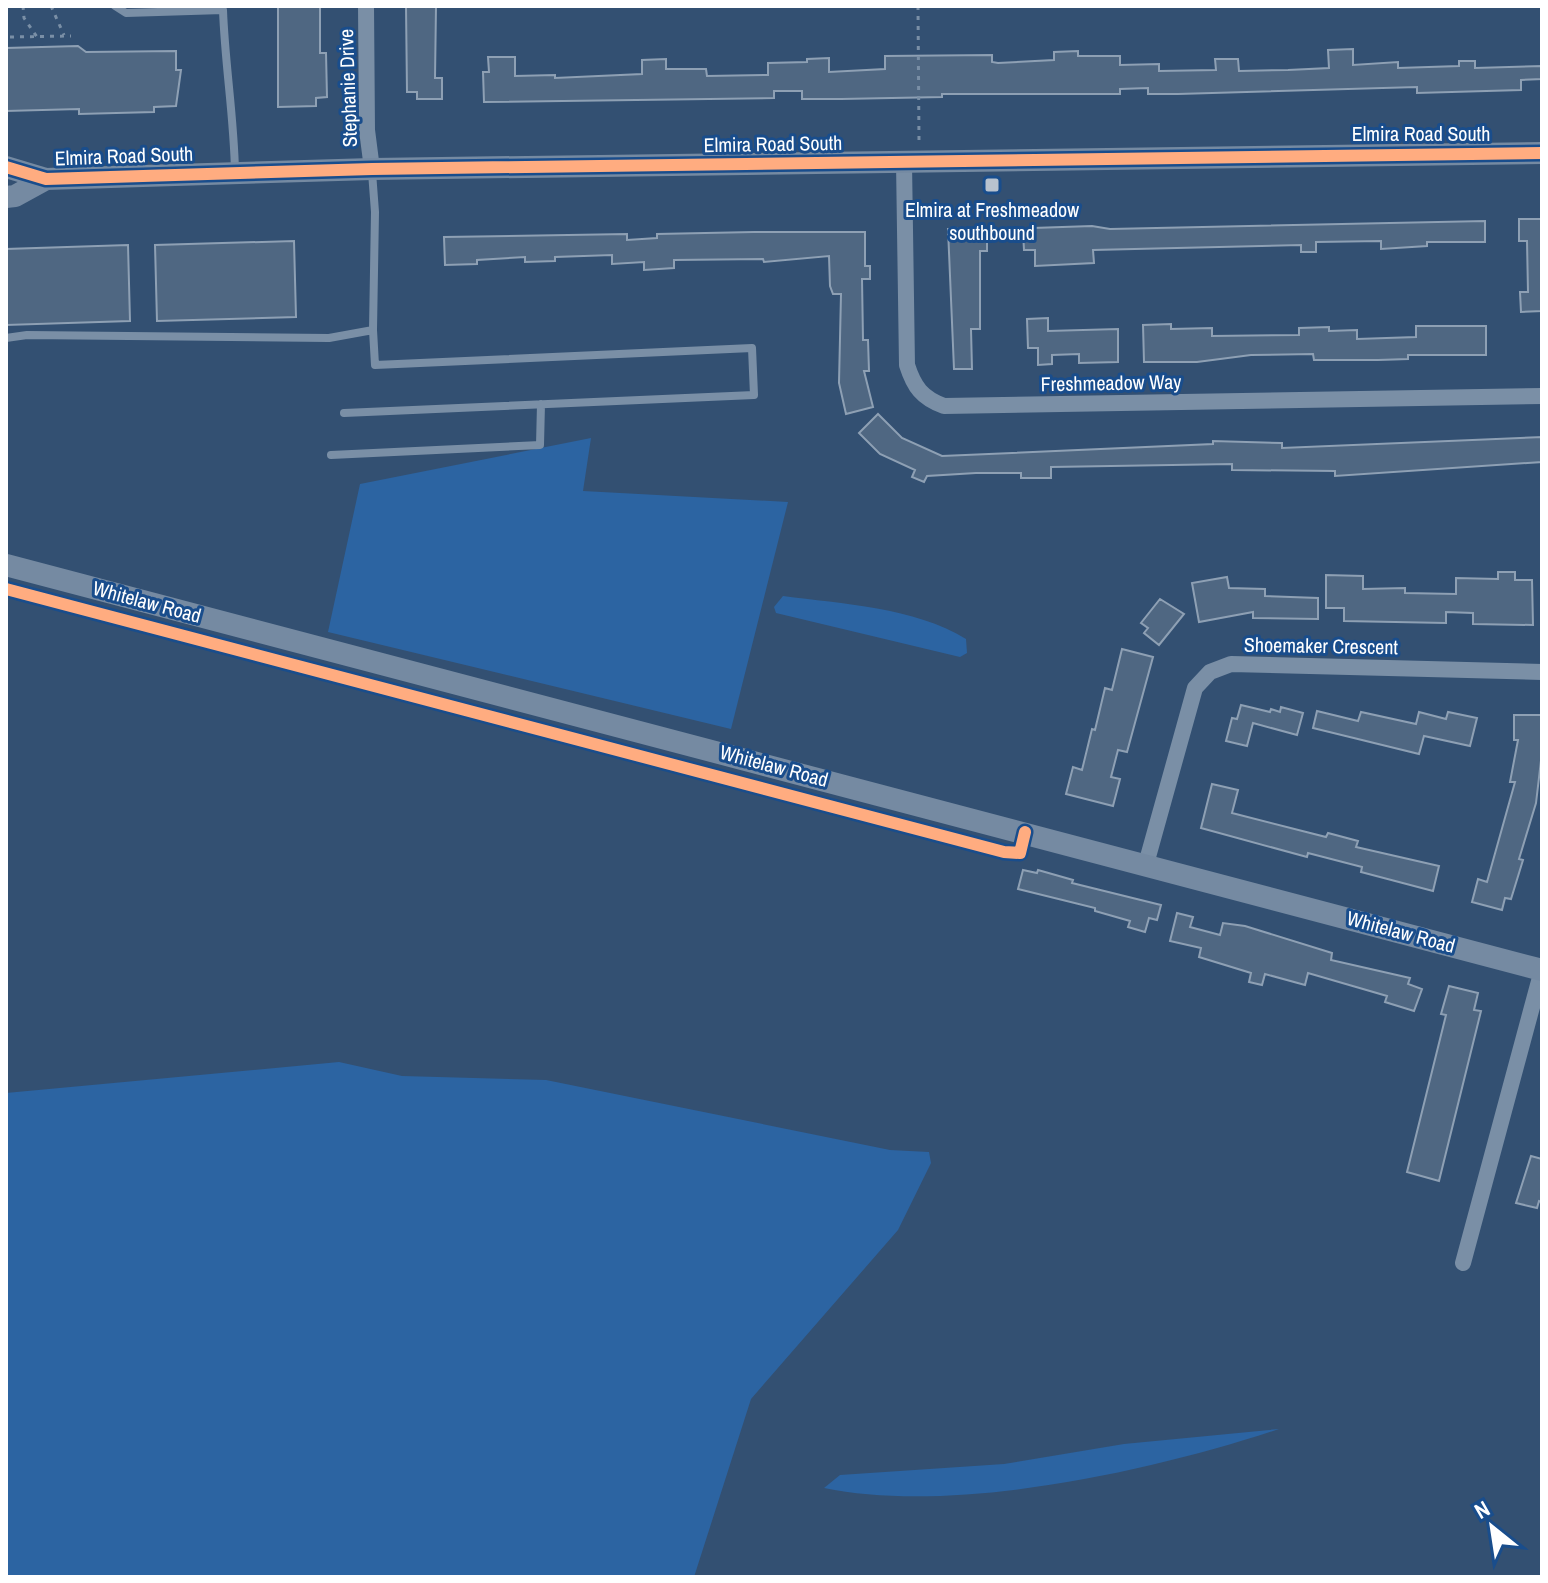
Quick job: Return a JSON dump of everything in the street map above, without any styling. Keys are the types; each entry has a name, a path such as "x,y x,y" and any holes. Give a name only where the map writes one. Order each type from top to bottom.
{"street":[{"name":"Stephanie Drive","path":"366,6 367,130 372,169"},
{"name":"Elmira Road South","path":"6,167 46,179 372,169 1542,153"},
{"name":"Freshmeadow Way","path":"912,162 907,365 913,385 928,400 944,406 1542,396"},
{"name":"Elmira Road South","path":"6,197 15,196 46,179"},
{"name":"Whitelaw Road","path":"6,565 1542,970"},
{"name":"Shoemaker Crescent","path":"1146,864 1195,688 1210,672 1231,664 1542,672"},
{"path":"1463,1263 1542,970"}],"lane":[{"path":"115,6 126,13 223,10 226,82 233,104 236,173"},
{"path":"344,413 754,395 752,348 375,365 372,169"},
{"path":"6,338 27,335 329,338 373,330"},
{"path":"331,455 540,445 541,404"}],"path":[{"path":"23,6 24,18 37,37"},
{"path":"51,6 64,36"},
{"path":"912,162 918,6"},
{"path":"10,37 71,36"}],"shaded area":[{"path":"591,438 583,491 788,502 731,729 328,632 360,484"},
{"path":"783,596 877,608 924,620 966,639 967,653 960,657 776,613 774,607"},
{"path":"339,1062 402,1076 546,1080 890,1150 929,1152 931,1163 898,1230 751,1399 694,1577 6,1577 6,1093"},
{"path":"1279,1429 1173,1460 1114,1473 992,1492 933,1496 876,1495 824,1488 840,1475 1004,1464 1124,1444"}],"building":[{"path":"278,6 320,6 320,53 326,53 327,97 316,98 316,106 278,107"},
{"path":"406,6 436,6 435,78 442,78 442,99 417,99 417,92 407,92"},
{"path":"78,46 86,52 176,51 176,70 181,70 176,106 154,107 154,112 79,114 79,109 6,111 6,48"},
{"path":"1353,49 1353,65 1398,62 1398,68 1459,66 1459,61 1475,61 1475,68 1542,66 1542,79 1521,80 1521,90 1417,93 1417,87 1148,94 1148,88 1120,89 1120,94 942,94 942,97 802,99 802,91 774,91 774,98 484,102 483,72 489,72 488,57 515,57 515,76 555,75 555,78 642,74 642,60 666,59 666,69 706,69 707,76 768,75 768,63 807,62 807,59 829,58 829,72 885,69 885,56 992,55 992,62 998,63 1054,60 1054,52 1078,51 1078,56 1120,56 1120,65 1159,64 1159,71 1216,70 1215,59 1238,59 1239,71 1288,70 1329,68 1328,50"},
{"path":"1519,219 1542,219 1542,311 1521,312 1520,292 1528,292 1527,241 1519,241"},
{"path":"1485,221 1485,242 1427,242 1427,246 1381,249 1381,241 1316,242 1316,252 1301,252 1301,245 1093,250 1094,263 1035,266 1035,250 1024,250 1023,232 1033,232 1033,228 1092,226 1110,229"},
{"path":"987,228 987,251 980,251 980,329 971,329 972,369 954,369 948,229"},
{"path":"865,232 865,266 870,266 870,279 862,279 863,340 868,340 869,371 864,371 873,407 846,414 839,383 841,294 833,294 830,286 829,256 764,262 763,259 674,260 674,268 644,270 644,262 612,264 612,255 555,257 555,261 525,262 525,257 445,265 444,237 627,234 627,240 657,238 657,234"},
{"path":"294,241 296,317 157,321 155,245"},
{"path":"128,245 130,321 6,325 6,249"},
{"path":"1048,318 1048,331 1118,329 1118,362 1079,363 1079,354 1052,355 1052,364 1038,365 1038,348 1028,348 1027,319"},
{"path":"1171,324 1171,329 1212,328 1212,336 1299,335 1299,328 1329,327 1329,331 1357,330 1357,339 1416,337 1416,326 1486,326 1486,355 1314,360 1313,354 1251,355 1197,362 1144,362 1143,325"},
{"path":"878,414 902,438 942,456 1213,444 1213,441 1282,443 1282,448 1542,437 1542,462 1335,476 1335,471 1232,470 1232,464 1051,467 1051,478 1021,478 1021,473 976,473 927,476 924,482 912,477 915,470 880,454 859,433"},
{"path":"1498,572 1515,572 1515,580 1532,580 1533,625 1473,624 1473,613 1446,612 1446,623 1344,621 1344,608 1326,608 1326,575 1363,576 1363,589 1405,588 1405,593 1456,594 1456,578 1498,579"},
{"path":"1227,577 1229,588 1265,589 1265,596 1318,598 1318,619 1253,618 1253,612 1199,622 1192,583"},
{"path":"1160,599 1184,614 1159,645 1144,633 1148,628 1141,623"},
{"path":"1122,649 1153,657 1127,752 1118,750 1111,777 1120,779 1113,806 1066,794 1073,767 1082,770 1105,688 1112,690"},
{"path":"1241,705 1270,712 1271,709 1280,712 1281,707 1303,713 1297,735 1253,723 1247,746 1226,741 1232,718 1237,719"},
{"path":"1317,711 1358,721 1361,712 1416,724 1419,712 1446,719 1448,712 1477,718 1470,746 1424,736 1419,754 1313,728"},
{"path":"1514,715 1542,715 1542,752 1536,803 1519,859 1523,860 1511,899 1505,898 1502,910 1472,902 1478,879 1487,882 1515,782 1510,782 1518,740 1514,740"},
{"path":"1212,784 1238,790 1232,813 1326,837 1328,833 1358,841 1356,847 1439,866 1433,891 1361,872 1362,867 1308,853 1307,857 1201,828"},
{"path":"1023,870 1037,873 1038,870 1073,880 1072,883 1161,905 1157,920 1149,918 1145,932 1128,927 1130,921 1095,911 1095,908 1018,889"},
{"path":"1177,913 1193,917 1190,927 1220,935 1223,923 1245,926 1332,953 1331,960 1410,978 1408,984 1422,989 1414,1011 1385,1002 1387,996 1308,973 1305,985 1265,974 1262,985 1249,982 1251,973 1199,957 1201,948 1170,941"},
{"path":"1449,986 1478,993 1474,1010 1481,1011 1439,1181 1407,1172 1446,1015 1441,1014"},
{"path":"1531,1156 1542,1159 1542,1202 1539,1201 1537,1208 1516,1203"}],"cycle path":[{"path":"6,167 46,179 372,169 1542,153"},
{"path":"6,589 1004,852 1020,853 1025,832"}],"place":[{"name":"Elmira at Freshmeadow southbound","path":"992,185"}]}
